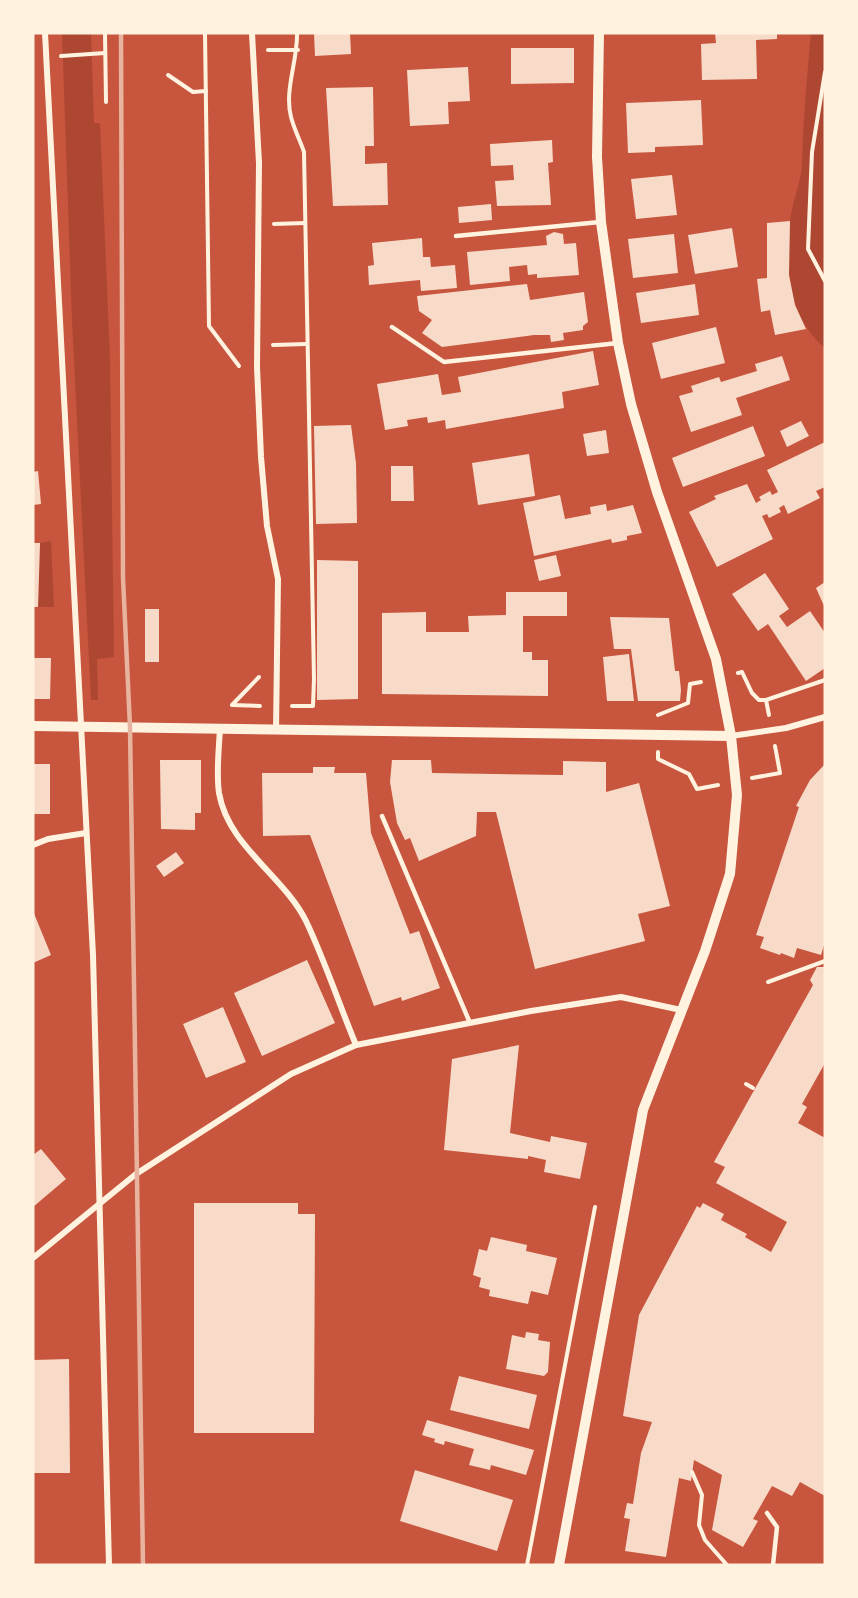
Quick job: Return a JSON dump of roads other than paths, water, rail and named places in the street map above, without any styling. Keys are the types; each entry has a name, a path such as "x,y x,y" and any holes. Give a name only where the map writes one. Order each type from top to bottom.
{"street":[{"path":"45,33 93,955 109,1565"},
{"path":"252,33 260,163 257,345 261,457 267,526 278,579 276,731"},
{"path":"559,1565 642,1110 730,874 737,795 731,736 716,659 657,492 631,404 618,343 601,222 597,157 599,33"},
{"path":"33,726 731,736 786,728 825,717"},
{"path":"220,728 219,792 226,817 242,841 282,884 305,920 356,1045"},
{"path":"33,845 48,839 86,832"},
{"path":"33,1258 136,1174 291,1074 356,1045 621,997 681,1010"}],"lane":[{"path":"456,236 601,222"},
{"path":"392,327 444,362 618,343"},
{"path":"382,816 470,1023"},
{"path":"767,1513 777,1527 773,1565"}],"railway":[{"path":"121,33 123,578 130,727 143,1565"}]}
